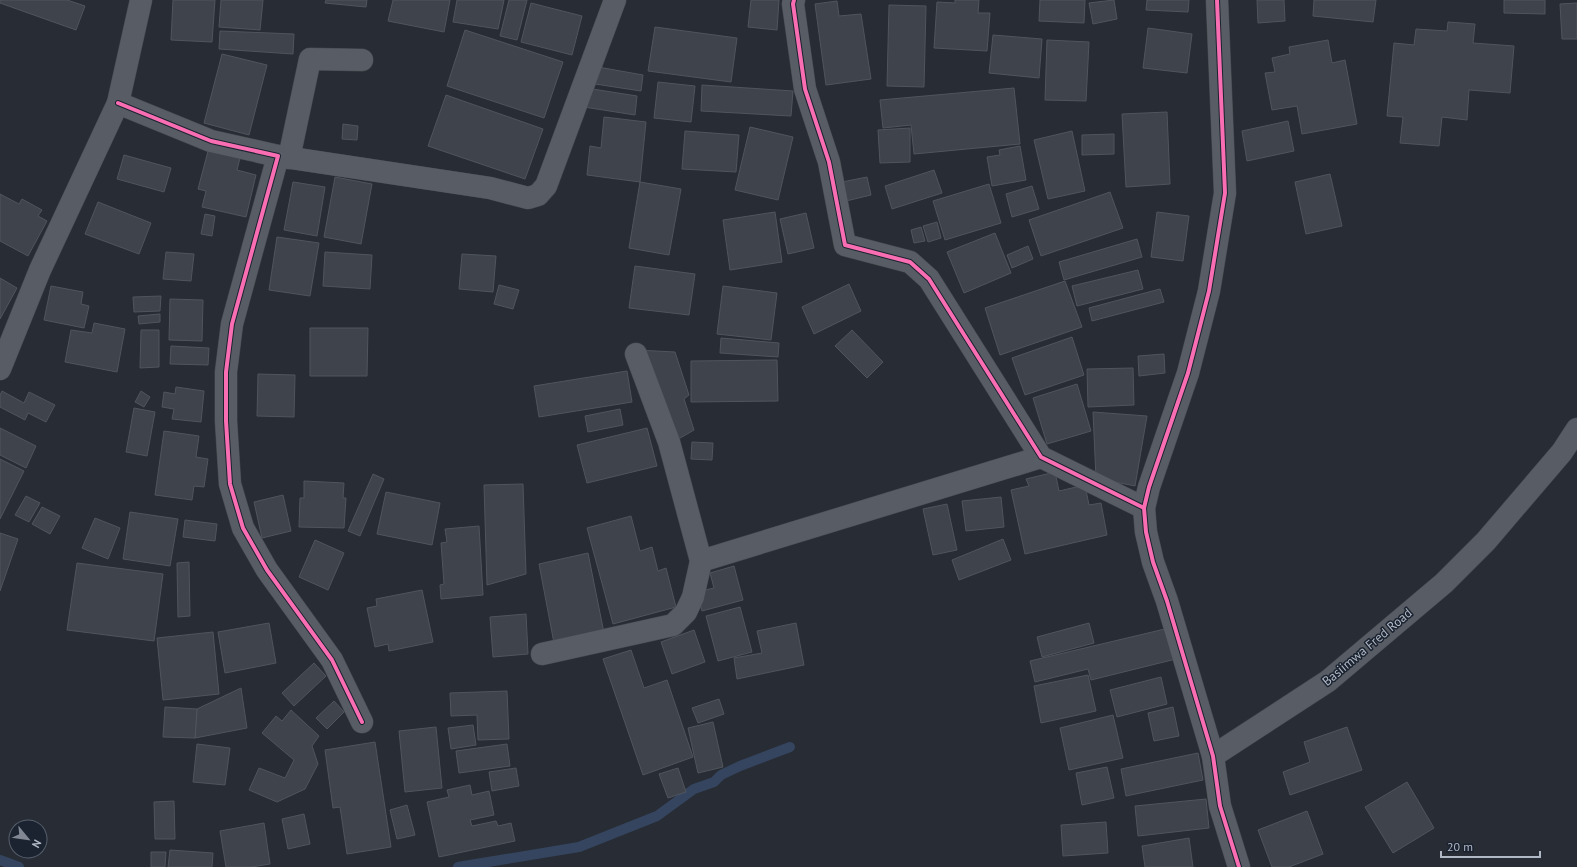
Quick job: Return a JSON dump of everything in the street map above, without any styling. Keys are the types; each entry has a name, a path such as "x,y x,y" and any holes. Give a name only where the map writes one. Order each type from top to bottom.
{"street":[{"path":"0,369 40,270 118,103 141,0"},
{"path":"118,103 211,141 284,157 490,188 528,198 538,195 546,186 615,0"},
{"path":"794,0 793,4 804,89 829,162 845,246 910,262 929,279 1041,457 1144,508"},
{"path":"1218,0 1225,192 1209,291 1188,374 1148,487 1144,508 1146,532 1153,562 1167,601 1212,756 1220,806 1239,867"},
{"path":"362,60 310,59 284,157 232,324 226,372 226,421 230,484 243,528 267,570 332,660 362,722"},
{"path":"542,654 673,625 686,612 693,597 701,561 669,442 636,354"},
{"name":"Basiimwa Fred Road","path":"1212,756 1328,681 1444,582 1486,541 1562,452 1577,429"},
{"path":"701,561 1041,457"}],"building":[{"path":"0,0 67,0 85,6 76,30 0,3"},
{"path":"173,0 215,0 212,42 171,40"},
{"path":"221,0 263,0 260,30 219,27"},
{"path":"326,0 367,0 366,7 325,3"},
{"path":"393,0 450,0 444,32 388,21"},
{"path":"457,0 504,0 498,29 453,22"},
{"path":"509,0 527,0 517,40 500,36"},
{"path":"751,0 779,0 777,30 748,27"},
{"path":"955,0 979,0 978,13 990,13 987,51 934,48 937,2 955,3"},
{"path":"1040,0 1085,0 1084,23 1039,21"},
{"path":"1114,0 1117,19 1093,24 1089,3"},
{"path":"1147,0 1189,0 1188,12 1146,10"},
{"path":"1257,0 1284,0 1285,21 1258,23"},
{"path":"1314,0 1376,0 1373,22 1313,16"},
{"path":"1504,0 1545,0 1545,14 1504,13"},
{"path":"837,1 839,16 861,14 871,79 826,85 815,4"},
{"path":"531,3 582,16 572,55 521,42"},
{"path":"1577,3 1577,39 1562,39 1560,4"},
{"path":"889,5 926,6 924,87 887,86"},
{"path":"1448,22 1475,24 1473,43 1514,46 1510,93 1469,90 1467,120 1442,117 1439,146 1400,143 1403,117 1387,116 1394,43 1414,45 1416,29 1447,31"},
{"path":"655,27 737,38 731,82 648,71"},
{"path":"1148,28 1192,34 1187,73 1143,68"},
{"path":"465,30 563,62 544,118 447,86"},
{"path":"220,31 294,34 293,54 219,49"},
{"path":"993,35 1042,39 1039,78 989,73"},
{"path":"1047,40 1089,42 1086,101 1045,100"},
{"path":"1328,40 1332,63 1345,60 1357,124 1302,134 1297,106 1272,110 1265,73 1275,72 1272,58 1290,54 1289,47"},
{"path":"222,54 267,65 249,135 204,123"},
{"path":"598,67 643,75 641,91 595,84"},
{"path":"658,82 695,86 691,122 654,118"},
{"path":"702,85 793,91 791,116 701,111"},
{"path":"586,88 637,96 635,115 584,107"},
{"path":"1014,88 1020,144 914,154 911,125 883,128 880,100"},
{"path":"446,95 543,129 525,179 428,146"},
{"path":"1167,112 1170,184 1126,187 1122,114"},
{"path":"604,117 646,122 640,182 587,175 590,146 601,148"},
{"path":"1288,121 1294,151 1247,161 1242,131"},
{"path":"343,124 358,126 357,140 342,139"},
{"path":"750,127 793,137 778,200 735,190"},
{"path":"910,128 910,162 880,163 878,130"},
{"path":"685,131 739,135 736,172 682,169"},
{"path":"1072,131 1085,191 1048,199 1034,140"},
{"path":"1114,134 1114,154 1082,155 1082,135"},
{"path":"1020,146 1026,180 992,186 987,157 1000,155 999,150"},
{"path":"208,151 240,158 237,170 256,175 246,217 202,207 206,191 198,189"},
{"path":"124,155 171,168 164,192 117,179"},
{"path":"934,170 942,193 892,209 885,186"},
{"path":"1330,174 1342,226 1306,234 1295,182"},
{"path":"335,177 372,184 361,244 324,237"},
{"path":"867,177 871,195 846,201 842,182"},
{"path":"293,182 325,187 317,236 284,230"},
{"path":"640,182 681,189 669,255 629,248"},
{"path":"989,184 1001,223 945,240 933,201"},
{"path":"1032,186 1039,209 1012,217 1006,194"},
{"path":"1110,192 1123,228 1041,256 1029,220"},
{"path":"0,194 19,204 22,199 42,210 38,216 47,221 28,256 0,241"},
{"path":"98,202 151,223 139,254 85,234"},
{"path":"775,212 782,262 730,270 723,220"},
{"path":"1157,212 1189,216 1183,261 1151,257"},
{"path":"806,213 814,248 788,254 780,219"},
{"path":"205,214 215,216 212,236 201,234"},
{"path":"937,222 941,238 928,242 923,226"},
{"path":"921,227 925,241 914,243 911,230"},
{"path":"995,233 1011,273 964,293 947,252"},
{"path":"277,237 319,243 310,296 269,290"},
{"path":"1137,239 1142,257 1064,280 1059,262"},
{"path":"1028,246 1033,259 1012,268 1007,255"},
{"path":"166,252 194,254 191,281 163,279"},
{"path":"325,252 372,255 370,289 323,286"},
{"path":"462,254 496,256 493,292 459,289"},
{"path":"635,266 695,274 689,315 629,308"},
{"path":"1138,270 1143,289 1077,306 1072,286"},
{"path":"0,278 17,288 0,319"},
{"path":"1065,281 1082,327 1000,355 985,308"},
{"path":"849,284 861,311 814,334 802,307"},
{"path":"499,285 519,290 513,309 494,304"},
{"path":"51,286 83,292 81,304 89,306 84,328 44,320"},
{"path":"723,286 777,293 771,340 717,334"},
{"path":"1160,289 1164,302 1092,321 1089,308"},
{"path":"161,296 160,311 134,312 133,297"},
{"path":"170,299 203,300 202,341 169,340"},
{"path":"160,314 160,322 139,324 138,316"},
{"path":"94,323 125,329 117,372 65,362 71,330 92,333"},
{"path":"310,328 368,328 367,376 310,376"},
{"path":"141,330 159,330 159,367 140,368"},
{"path":"852,330 883,362 867,378 835,346"},
{"path":"1072,337 1084,375 1025,395 1012,358"},
{"path":"721,338 779,343 778,357 720,353"},
{"path":"171,346 209,348 208,365 170,364"},
{"path":"637,350 675,352 689,395 684,399 694,430 675,441"},
{"path":"1164,354 1165,373 1139,376 1138,356"},
{"path":"777,360 778,401 691,402 691,361"},
{"path":"1133,368 1134,405 1088,407 1087,369"},
{"path":"627,371 632,402 539,417 534,386"},
{"path":"258,374 295,375 294,417 257,416"},
{"path":"1077,384 1091,431 1047,444 1033,398"},
{"path":"176,387 204,391 201,422 172,419 174,409 162,407 164,392 175,394"},
{"path":"2,391 24,403 29,392 55,405 46,422 28,413 25,420 0,407 0,395"},
{"path":"141,391 150,397 144,407 135,402"},
{"path":"134,408 155,412 147,456 126,452"},
{"path":"620,409 623,425 588,432 585,416"},
{"path":"1093,412 1147,416 1135,486 1096,478"},
{"path":"0,428 36,446 26,468 0,455"},
{"path":"647,428 657,466 587,483 577,445"},
{"path":"164,431 199,436 196,457 208,459 204,487 194,486 192,500 155,495"},
{"path":"692,442 713,443 712,460 691,459"},
{"path":"0,459 24,471 0,519"},
{"path":"1055,472 1059,491 1085,485 1089,505 1101,503 1107,535 1025,554 1011,490 1029,486 1026,479"},
{"path":"373,474 384,479 360,536 348,531"},
{"path":"304,481 344,483 343,498 346,498 344,528 299,527 300,498 304,498"},
{"path":"523,484 526,574 487,585 484,485"},
{"path":"386,492 440,503 432,545 377,534"},
{"path":"283,495 291,531 262,538 254,502"},
{"path":"26,496 40,503 29,522 15,515"},
{"path":"1001,497 1004,527 966,531 962,501"},
{"path":"947,504 957,550 933,555 923,509"},
{"path":"42,507 60,516 50,534 32,524"},
{"path":"130,512 178,519 170,566 123,559"},
{"path":"631,516 640,551 652,547 658,571 666,568 676,607 613,624 587,528"},
{"path":"95,518 120,528 108,559 82,548"},
{"path":"185,520 217,524 215,541 183,537"},
{"path":"479,526 483,595 441,599 440,585 444,584 441,543 447,542 445,529"},
{"path":"0,533 18,539 0,591"},
{"path":"1003,539 1011,560 959,580 952,560"},
{"path":"315,540 344,553 328,590 299,577"},
{"path":"588,553 604,633 554,643 539,564"},
{"path":"189,562 190,616 178,617 177,563"},
{"path":"77,563 163,574 154,641 67,630"},
{"path":"734,566 743,600 702,611 697,592 714,588 710,573"},
{"path":"422,590 433,642 389,651 388,644 375,647 367,608 377,606 376,599"},
{"path":"740,607 752,652 718,661 706,616"},
{"path":"526,614 528,654 493,657 490,617"},
{"path":"269,623 276,663 225,673 218,632"},
{"path":"796,623 804,665 737,679 734,658 762,653 757,631"},
{"path":"1089,623 1094,643 1042,657 1037,637"},
{"path":"1169,628 1176,659 1091,680 1088,669 1035,682 1030,661"},
{"path":"694,630 705,662 672,674 661,642"},
{"path":"213,632 219,694 163,700 157,638"},
{"path":"631,650 644,688 667,680 693,757 643,775 603,659"},
{"path":"314,663 326,676 294,706 282,693"},
{"path":"1088,675 1096,711 1041,723 1034,686"},
{"path":"1161,677 1167,704 1117,717 1110,690"},
{"path":"241,688 247,728 195,738 197,709"},
{"path":"507,691 509,739 478,740 477,715 451,716 450,693"},
{"path":"719,699 724,714 698,723 692,708"},
{"path":"334,701 344,712 327,729 316,718"},
{"path":"165,707 197,709 195,738 163,737"},
{"path":"1173,707 1179,736 1154,741 1148,713"},
{"path":"291,710 319,736 312,746 318,764 305,789 277,802 249,790 259,768 285,778 294,760 262,733 276,716 282,721"},
{"path":"1113,715 1123,758 1069,770 1060,728"},
{"path":"713,722 723,767 698,773 688,728"},
{"path":"473,725 476,745 451,749 448,728"},
{"path":"436,727 442,788 405,792 399,731"},
{"path":"1347,727 1362,770 1290,795 1283,772 1310,762 1304,742"},
{"path":"375,742 391,847 347,854 340,807 333,808 325,750"},
{"path":"197,744 230,748 225,785 193,782"},
{"path":"507,744 510,766 459,773 456,751"},
{"path":"1198,753 1203,780 1126,796 1121,769"},
{"path":"1107,767 1114,798 1082,805 1076,773"},
{"path":"516,768 519,786 492,791 489,772"},
{"path":"678,768 686,792 668,798 659,774"},
{"path":"1407,782 1434,828 1393,853 1365,807"},
{"path":"470,785 472,795 489,791 494,815 470,820 472,826 496,821 498,826 511,823 515,841 439,857 427,802 449,797 447,790"},
{"path":"1206,799 1209,828 1138,836 1135,806"},
{"path":"174,801 175,839 155,839 154,802"},
{"path":"407,805 415,835 397,839 390,810"},
{"path":"1307,811 1323,854 1289,867 1272,867 1258,830"},
{"path":"304,814 310,844 288,849 282,819"},
{"path":"1106,822 1108,853 1063,856 1061,825"},
{"path":"264,823 270,864 251,867 226,867 220,831"},
{"path":"1189,838 1193,867 1145,867 1142,846"},
{"path":"170,850 213,853 212,867 168,867"},
{"path":"151,852 166,852 165,867 151,867"}],"waterway":[{"path":"458,867 579,847 657,816 694,789 714,782 721,775 740,766 790,747"},
{"path":"0,860 19,867"}],"cycle path":[{"path":"794,0 793,4 805,89 829,162 845,245 910,262 929,279 1041,457 1144,508"},
{"path":"1217,0 1225,193 1209,291 1188,373 1149,487 1144,508 1146,532 1153,562 1167,601 1213,756 1220,806 1239,867"},
{"path":"118,103 211,141 278,156 232,324 226,372 226,421 230,484 243,528 267,570 332,660 362,722"}]}
